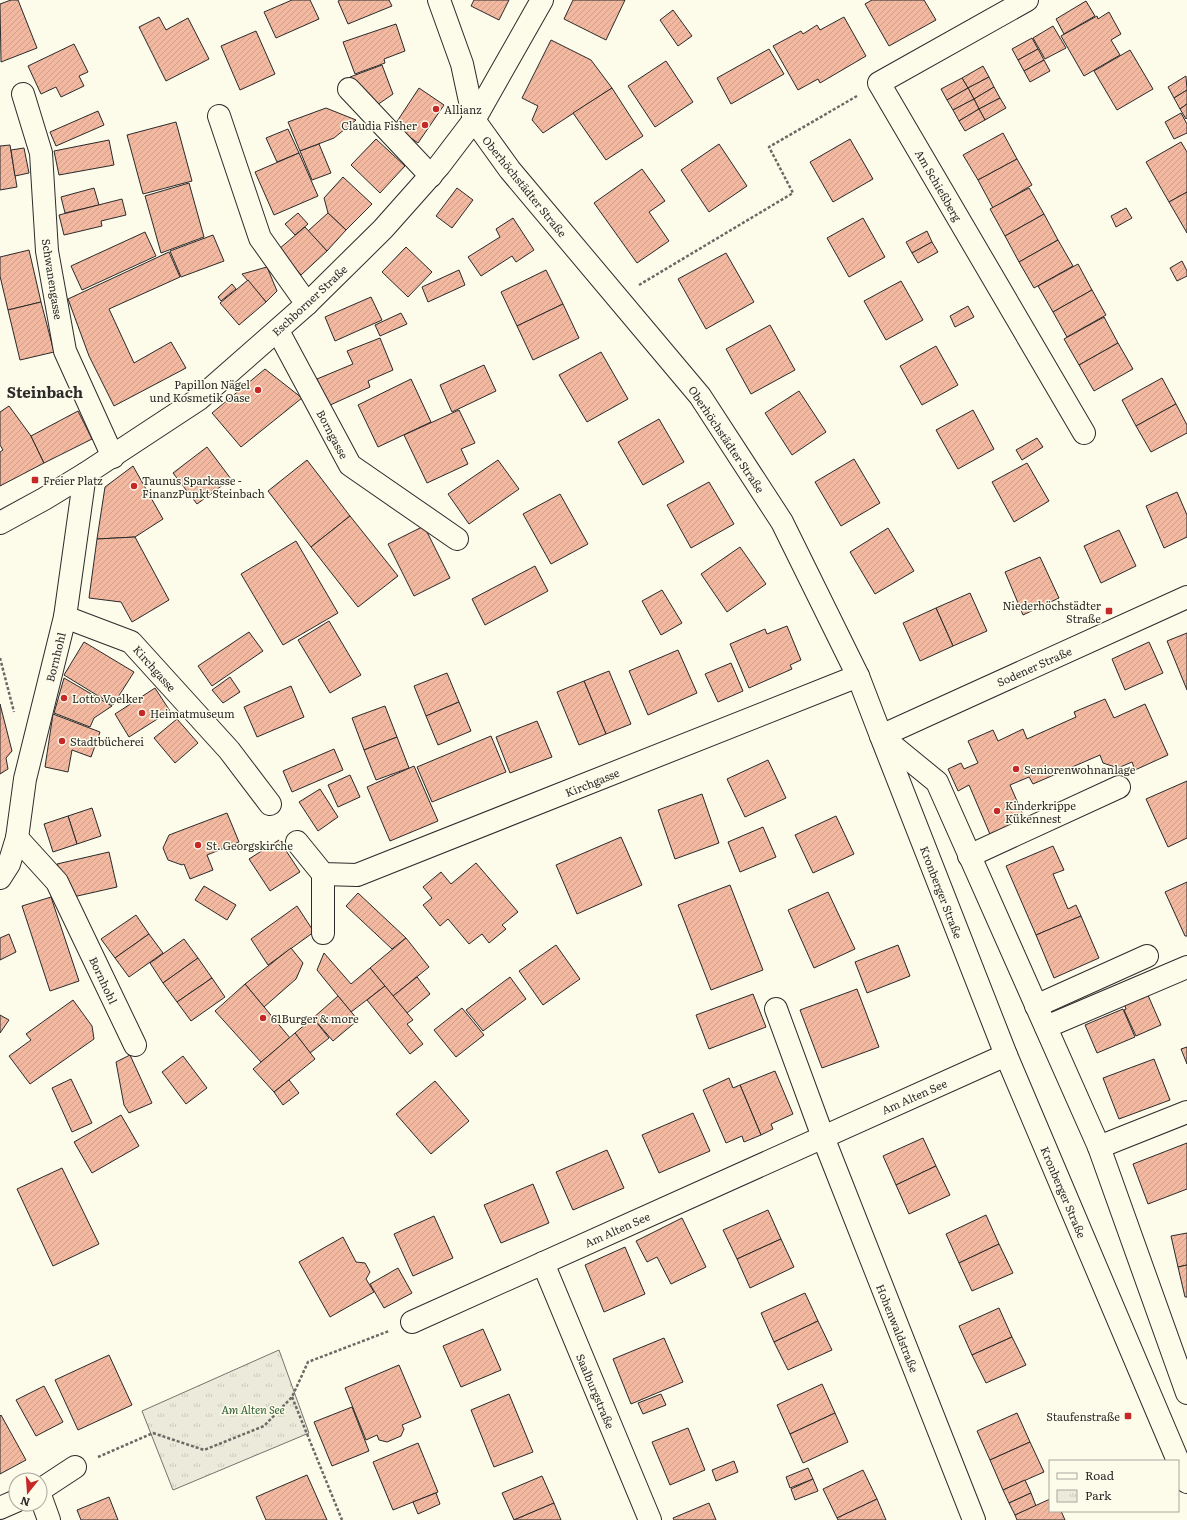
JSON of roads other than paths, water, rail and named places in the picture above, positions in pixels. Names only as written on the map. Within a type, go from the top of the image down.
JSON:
[{"type":"street","points":[[439,0],[462,64],[474,120]]},
{"type":"street","name":"Eschborner Straße","points":[[0,522],[44,499],[113,457],[199,399],[307,304],[383,229],[431,176],[474,120],[542,0]]},
{"type":"street","name":"Am Schießberg","points":[[1027,0],[879,83],[1084,433]]},
{"type":"street","points":[[349,89],[431,176]]},
{"type":"street","name":"Schwanengasse","points":[[23,94],[41,153],[46,251],[65,351],[113,457]]},
{"type":"street","points":[[220,116],[260,238],[307,304]]},
{"type":"street","name":"Oberhöchstädter Straße","points":[[474,120],[510,170],[700,396],[782,522],[858,676],[881,736]]},
{"type":"street","name":"Borngasse","points":[[278,331],[350,465],[457,538]]},
{"type":"street","name":"Bornhohl","points":[[0,878],[9,864],[17,838],[25,779],[65,617],[85,474]]},
{"type":"street","name":"Sodener Straße","points":[[881,736],[1187,597]]},
{"type":"street","name":"Kirchgasse","points":[[65,617],[131,642],[229,750],[270,804]]},
{"type":"street","name":"Kirchgasse","points":[[323,874],[357,875],[858,676]]},
{"type":"street","points":[[881,736],[936,782],[1099,1147],[1187,1393]]},
{"type":"street","name":"Kronberger Straße","points":[[881,736],[1006,1056],[1178,1460]]},
{"type":"street","points":[[969,856],[1119,787]]},
{"type":"street","name":"Bornhohl","points":[[17,838],[57,882],[135,1045]]},
{"type":"street","points":[[296,842],[323,874],[323,933]]},
{"type":"street","points":[[1036,1006],[1148,956]]},
{"type":"street","points":[[1046,1027],[1187,967]]},
{"type":"street","points":[[776,1009],[823,1137]]},
{"type":"street","name":"Am Alten See","points":[[412,1322],[1006,1056]]},
{"type":"street","points":[[1099,1147],[1187,1112]]},
{"type":"street","name":"Hohenwaldstraße","points":[[823,1137],[974,1520]]},
{"type":"street","name":"Saalburgstraße","points":[[543,1263],[650,1520]]},
{"type":"street","name":"Kronberger Straße","points":[[1179,1463],[1187,1482]]},
{"type":"street","points":[[48,1485],[75,1467]]},
{"type":"place","name":"Allianz","points":[[436,109]]},
{"type":"place","name":"Claudia Fisher","points":[[425,125]]},
{"type":"place","name":"Papillon Nägel und Kosmetik Oase","points":[[258,390]]},
{"type":"place","name":"Freier Platz","points":[[35,480]]},
{"type":"place","name":"Taunus Sparkasse - FinanzPunkt Steinbach","points":[[134,486]]},
{"type":"place","name":"Niederhöchstädter Straße","points":[[1109,611]]},
{"type":"place","name":"Lotto Voelker","points":[[64,698]]},
{"type":"place","name":"Heimatmuseum","points":[[142,713]]},
{"type":"place","name":"Stadtbücherei","points":[[62,741]]},
{"type":"place","name":"Seniorenwohnanlage","points":[[1016,769]]},
{"type":"place","name":"Kinderkrippe Kükennest","points":[[997,811]]},
{"type":"place","name":"St. Georgskirche","points":[[198,845]]},
{"type":"place","name":"61Burger & more","points":[[263,1018]]},
{"type":"place","name":"Staufenstraße","points":[[1128,1416]]},
{"type":"district","name":"Steinbach","points":[[45,391]]}]
